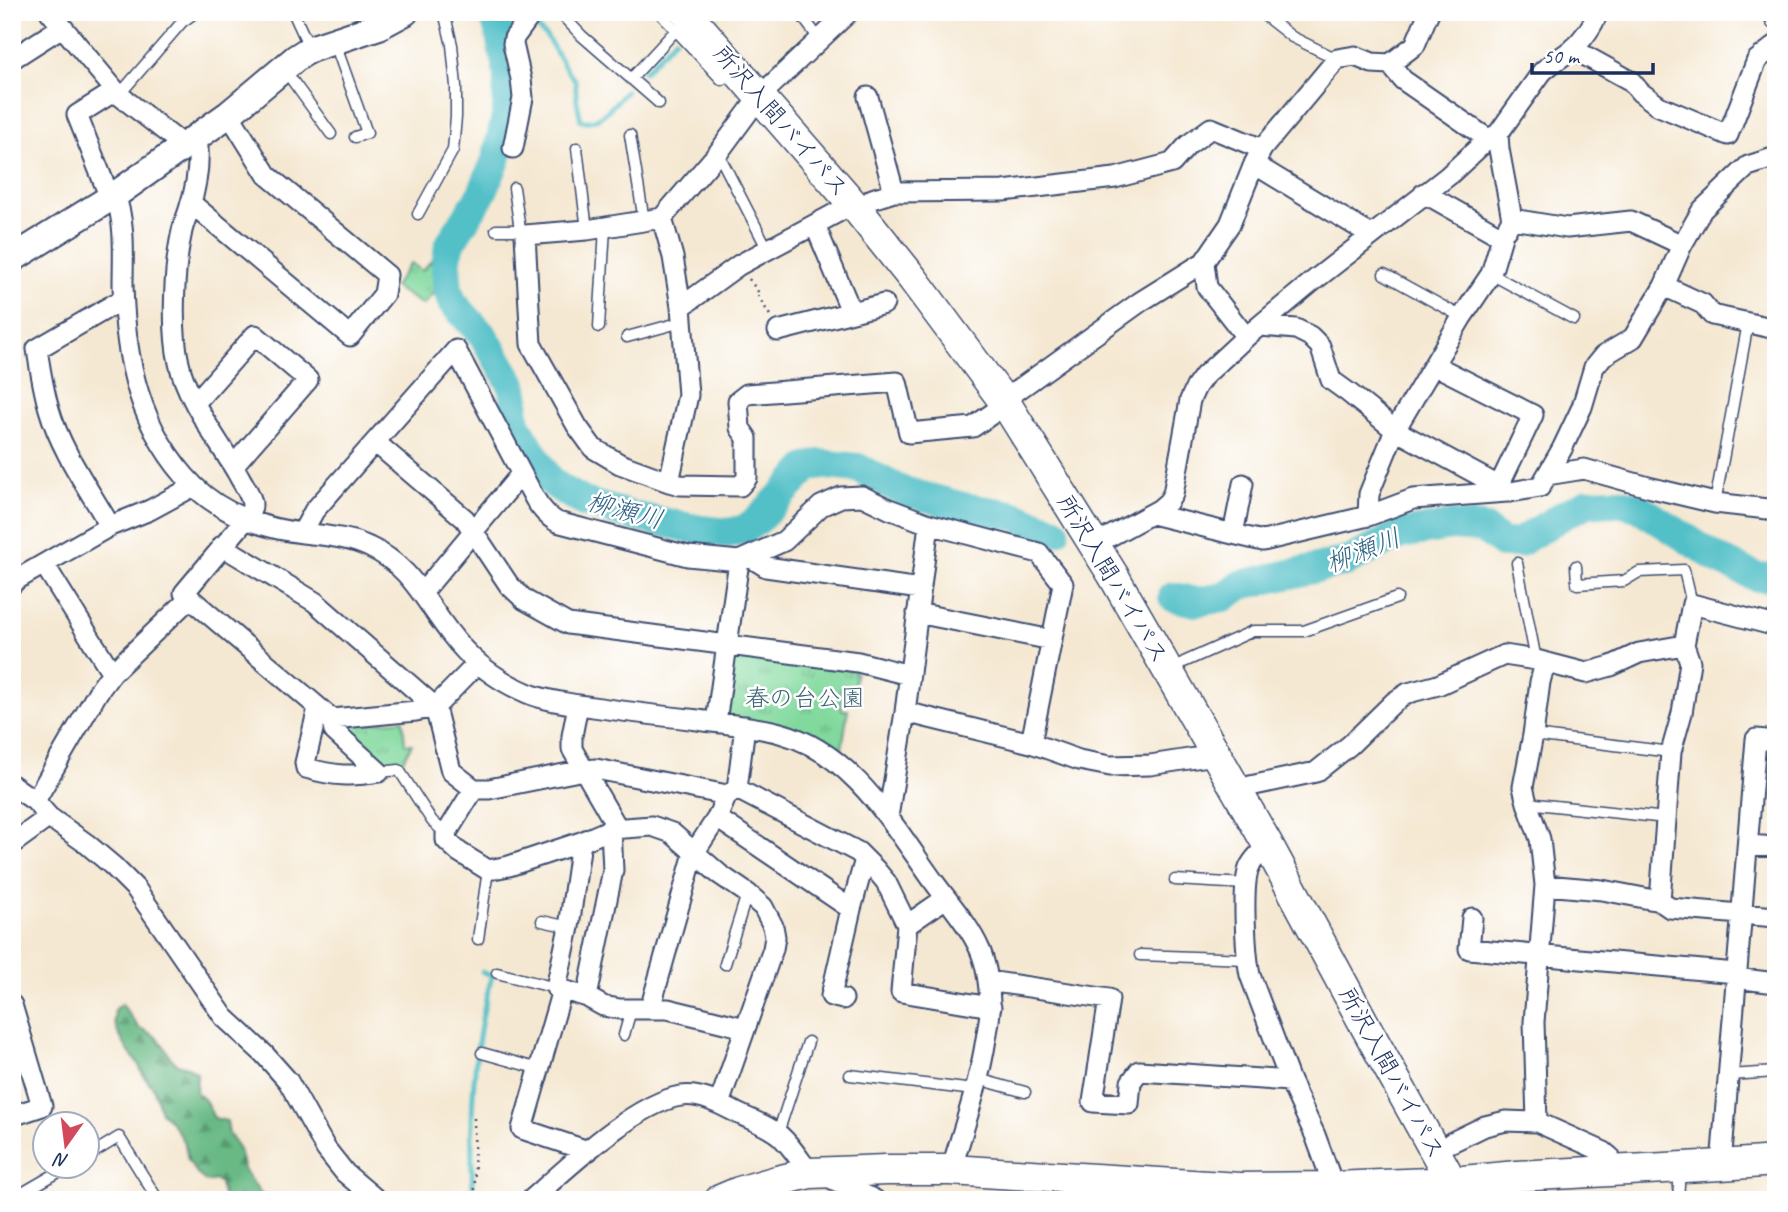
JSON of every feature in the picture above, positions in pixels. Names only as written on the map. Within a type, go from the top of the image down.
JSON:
[{"type":"main road","name":"所沢入間バイパス","points":[[709,12],[766,90]]},
{"type":"main road","name":"所沢入間バイパス","points":[[681,21],[766,90],[873,198],[1011,398],[1057,453],[1102,540],[1184,662],[1250,786],[1452,1142],[1468,1190]]},
{"type":"main road","name":"所沢入間バイパス","points":[[1102,540],[1113,575],[1468,1190]]},
{"type":"main road","points":[[732,1197],[777,1181],[815,1173],[886,1170],[951,1170],[1240,1188],[1340,1191],[1468,1190],[1612,1171],[1776,1161]]},
{"type":"street","points":[[12,259],[113,197],[229,114],[283,67],[322,45],[379,26],[405,12]]},
{"type":"street","points":[[513,148],[523,98],[522,79],[513,44],[514,38],[533,12]]},
{"type":"street","points":[[849,12],[766,90],[718,153],[653,220],[596,229],[523,233],[531,344],[593,448],[620,464],[680,485],[740,486],[747,478],[747,438],[740,428],[738,401],[747,394],[897,382],[909,433],[973,427],[1128,310],[1204,262],[1230,224],[1258,157],[1337,60],[1355,56],[1373,63],[1390,64],[1415,46],[1429,12]]},
{"type":"street","points":[[1102,540],[1152,514],[1168,502],[1173,494],[1191,400],[1204,376],[1312,282],[1448,176],[1493,136],[1548,65],[1573,49],[1598,12]]},
{"type":"street","points":[[1775,12],[1776,20]]},
{"type":"street","points":[[12,59],[56,20],[117,93],[191,141],[199,150],[191,204],[178,248],[175,318],[179,364],[195,403],[233,466],[252,504],[246,519],[184,593],[325,713],[334,731],[379,772]]},
{"type":"street","points":[[1573,49],[1631,81],[1640,92],[1659,106],[1728,135],[1757,60],[1776,45]]},
{"type":"street","points":[[1368,516],[1369,494],[1395,430],[1462,317],[1491,274],[1502,237],[1512,219],[1499,149],[1493,136],[1403,80],[1390,64]]},
{"type":"street","points":[[117,93],[77,115],[119,206],[125,326],[131,365],[148,422],[168,454],[194,486],[218,504],[246,519],[274,529],[355,540],[395,562],[477,664],[530,695],[578,705],[745,726],[799,738],[823,752],[853,776],[888,817],[972,934],[981,952],[991,1007],[982,1064],[951,1170]]},
{"type":"street","points":[[868,97],[873,198]]},
{"type":"street","points":[[191,204],[350,336],[384,294],[387,275],[267,174],[229,114]]},
{"type":"street","points":[[682,315],[739,265],[873,198],[1003,191],[1115,178],[1172,163],[1188,145],[1211,128],[1371,235]]},
{"type":"street","points":[[1152,514],[1264,541],[1368,516],[1413,499],[1539,486],[1562,449],[1581,407],[1594,367],[1603,356],[1633,338],[1664,286],[1702,211],[1748,166],[1776,157]]},
{"type":"street","points":[[1424,193],[1502,237]]},
{"type":"street","points":[[1512,219],[1567,228],[1631,222],[1682,246]]},
{"type":"street","points":[[653,220],[673,257],[682,315],[688,395],[669,482]]},
{"type":"street","points":[[815,225],[851,311]]},
{"type":"street","points":[[1204,262],[1207,287],[1253,332],[1296,329],[1310,337],[1320,346],[1331,380],[1395,430],[1504,490]]},
{"type":"street","points":[[1664,286],[1703,304],[1713,315],[1776,329]]},
{"type":"street","points":[[110,526],[66,449],[49,411],[37,349],[124,299]]},
{"type":"street","points":[[778,331],[884,304]]},
{"type":"street","points":[[195,403],[255,335],[308,380],[233,466]]},
{"type":"street","points":[[302,533],[314,510],[456,350],[541,509],[557,522],[688,556],[745,559],[766,566],[920,589]]},
{"type":"street","points":[[1434,365],[1533,415],[1504,490]]},
{"type":"street","points":[[375,442],[465,519],[509,585],[525,600],[568,624],[858,662],[909,675]]},
{"type":"street","points":[[1547,475],[1584,469],[1715,503],[1776,510]]},
{"type":"street","points":[[422,593],[521,474]]},
{"type":"street","points":[[1233,534],[1243,484]]},
{"type":"street","points":[[12,584],[110,526],[150,510],[194,486]]},
{"type":"street","points":[[745,559],[784,541],[821,506],[841,497],[862,496],[929,524],[1039,553],[1063,584],[1031,743]]},
{"type":"street","points":[[888,817],[905,712],[929,524]]},
{"type":"street","points":[[222,547],[314,602],[435,707],[451,771],[474,789],[489,789],[596,769],[732,792],[858,852],[886,882],[907,925],[901,992],[991,1007]]},
{"type":"street","points":[[716,722],[726,645],[745,559]]},
{"type":"street","points":[[44,564],[112,673]]},
{"type":"street","points":[[35,801],[98,692],[112,673],[190,598]]},
{"type":"street","points":[[1660,901],[1671,752],[1682,713],[1690,662],[1684,645],[1692,604],[1776,626]]},
{"type":"street","points":[[917,613],[1052,640]]},
{"type":"street","points":[[1250,786],[1316,772],[1350,745],[1394,702],[1504,655],[1586,673],[1611,666],[1639,653],[1684,645]]},
{"type":"street","points":[[1537,1122],[1534,1022],[1545,885],[1540,839],[1523,788],[1533,735],[1541,662]]},
{"type":"street","points":[[325,713],[416,711],[435,707],[477,664]]},
{"type":"street","points":[[578,705],[572,749],[614,828],[613,870],[587,997]]},
{"type":"street","points":[[905,712],[1031,743],[1079,760],[1110,766],[1150,765],[1215,755]]},
{"type":"street","points":[[325,713],[305,763],[306,768],[327,774],[355,776],[379,772]]},
{"type":"street","points":[[641,1009],[694,853],[732,792],[745,726]]},
{"type":"street","points":[[1721,1165],[1756,739],[1776,741]]},
{"type":"street","points":[[12,785],[35,801],[49,817],[87,844],[136,889],[224,1017],[264,1054],[288,1081],[326,1149],[345,1174],[377,1200]]},
{"type":"street","points":[[474,789],[446,834],[446,840],[459,852],[488,870],[509,866],[614,828],[652,826],[672,833],[719,874],[763,907],[773,926],[773,949],[719,1104]]},
{"type":"street","points":[[12,844],[49,817]]},
{"type":"street","points":[[717,818],[851,909]]},
{"type":"street","points":[[581,842],[559,989],[522,1129],[588,1151]]},
{"type":"street","points":[[1268,845],[1250,865],[1246,884],[1247,959],[1250,975],[1290,1081],[1340,1191]]},
{"type":"street","points":[[1748,845],[1776,847]]},
{"type":"street","points":[[843,999],[831,996],[865,859]]},
{"type":"street","points":[[1545,885],[1602,890],[1660,901],[1670,908],[1776,917]]},
{"type":"street","points":[[907,925],[946,898]]},
{"type":"street","points":[[1472,918],[1469,949],[1735,975],[1776,983]]},
{"type":"street","points":[[988,981],[1109,999],[1093,1102],[1129,1104],[1131,1082],[1139,1071],[1290,1081]]},
{"type":"street","points":[[559,989],[587,997],[603,1006],[668,1009],[745,1028]]},
{"type":"street","points":[[12,1005],[42,1106],[12,1116]]},
{"type":"street","points":[[531,1200],[619,1126],[661,1101],[682,1096],[699,1097],[719,1104],[778,1133],[815,1173],[875,1200]]},
{"type":"street","points":[[1452,1142],[1485,1126],[1506,1122],[1537,1122],[1604,1152],[1610,1157],[1612,1171]]},
{"type":"lane","points":[[117,93],[182,22],[196,12]]},
{"type":"lane","points":[[293,12],[322,45],[367,133],[355,137]]},
{"type":"lane","points":[[418,214],[453,150],[456,86],[452,45],[444,12]]},
{"type":"lane","points":[[559,12],[582,36],[659,103]]},
{"type":"lane","points":[[659,12],[681,21],[722,80]]},
{"type":"lane","points":[[799,12],[820,40]]},
{"type":"lane","points":[[1260,12],[1292,37],[1337,60]]},
{"type":"lane","points":[[631,79],[681,21]]},
{"type":"lane","points":[[283,67],[331,134]]},
{"type":"lane","points":[[631,135],[653,220]]},
{"type":"lane","points":[[577,148],[596,229],[598,327]]},
{"type":"lane","points":[[718,153],[768,250]]},
{"type":"lane","points":[[496,230],[523,233],[514,188]]},
{"type":"lane","points":[[1384,274],[1462,317]]},
{"type":"lane","points":[[1491,274],[1574,319]]},
{"type":"lane","points":[[627,337],[682,315]]},
{"type":"lane","points":[[1715,503],[1748,323]]},
{"type":"lane","points":[[1517,563],[1541,662]]},
{"type":"lane","points":[[1576,566],[1577,584],[1624,582],[1639,572],[1684,570],[1692,604]]},
{"type":"lane","points":[[1184,662],[1253,631],[1304,631],[1397,598]]},
{"type":"lane","points":[[1533,735],[1671,752]]},
{"type":"lane","points":[[379,772],[400,770],[432,821],[446,834]]},
{"type":"lane","points":[[1527,803],[1666,818]]},
{"type":"lane","points":[[478,939],[488,870]]},
{"type":"lane","points":[[1175,880],[1246,884]]},
{"type":"lane","points":[[725,964],[747,893]]},
{"type":"lane","points":[[542,921],[569,927]]},
{"type":"lane","points":[[1140,955],[1247,959]]},
{"type":"lane","points":[[497,972],[559,989]]},
{"type":"lane","points":[[624,1035],[641,1009]]},
{"type":"lane","points":[[778,1133],[808,1042]]},
{"type":"lane","points":[[482,1053],[539,1069]]},
{"type":"lane","points":[[1729,1075],[1776,1072]]},
{"type":"lane","points":[[850,1075],[976,1085],[1025,1092]]},
{"type":"lane","points":[[102,1148],[120,1138],[158,1200]]},
{"type":"lane","points":[[1678,1200],[1681,1167]]},
{"type":"lane","points":[[12,1199],[46,1180]]},
{"type":"path","points":[[739,265],[759,293],[757,294],[778,331]]},
{"type":"path","points":[[474,1118],[475,1200]]},
{"type":"green space","points":[[432,260],[434,292],[423,305],[394,287],[411,263],[422,271]]},
{"type":"green space","name":"春の台公園","points":[[738,653],[854,670],[854,687],[841,688],[842,710],[848,710],[841,755],[726,714],[732,656]]},
{"type":"green space","points":[[403,720],[405,744],[412,744],[401,764],[378,763],[337,726]]},
{"type":"green space","points":[[122,1004],[138,1027],[155,1036],[177,1064],[197,1073],[196,1092],[205,1100],[214,1118],[227,1121],[229,1134],[239,1149],[244,1171],[267,1200],[224,1200],[220,1183],[215,1180],[207,1182],[197,1174],[188,1160],[185,1144],[172,1123],[161,1112],[153,1087],[144,1077],[118,1033],[114,1021],[115,1009]]},
{"type":"waterway","name":"柳瀬川","points":[[493,12],[508,73],[507,112],[496,160],[482,193],[449,245],[446,267],[448,289],[452,302],[484,337],[512,384],[516,424],[549,480],[584,502],[632,516],[729,533],[745,529],[759,519],[807,468],[819,464],[858,468],[900,490],[963,507],[1012,515],[1055,531]]},
{"type":"waterway","points":[[505,12],[535,26],[547,37],[575,80],[581,120],[600,117],[626,91]]},
{"type":"waterway","points":[[644,72],[675,39]]},
{"type":"waterway","name":"柳瀬川","points":[[1173,597],[1196,602],[1224,597],[1241,585],[1348,561],[1401,534],[1451,526],[1483,528],[1502,543],[1518,543],[1588,503],[1618,502],[1638,507],[1720,560],[1757,577],[1776,578]]},
{"type":"waterway","points":[[473,1200],[472,1144],[476,1059],[492,976],[482,972]]}]
